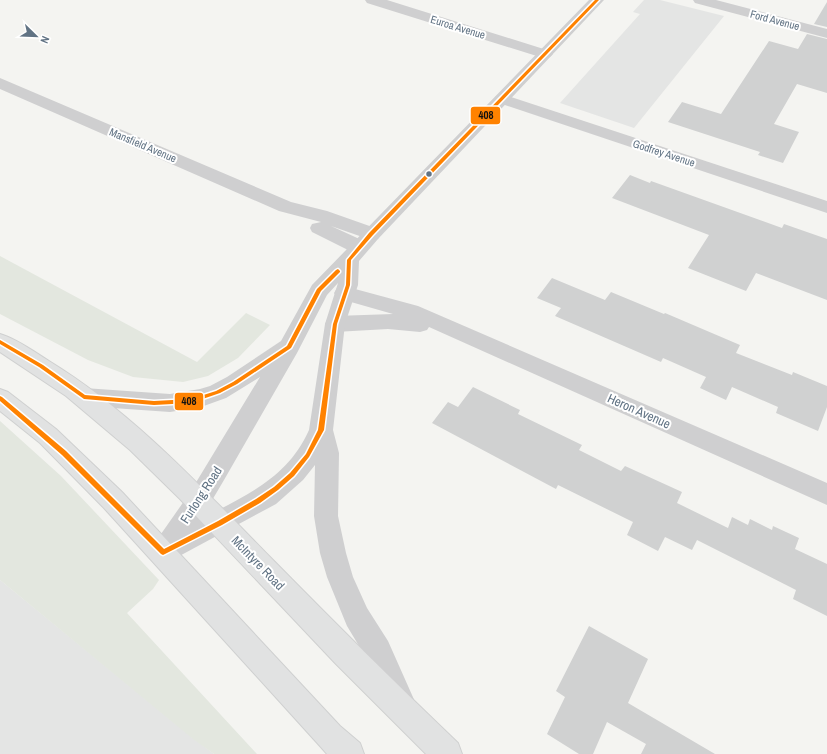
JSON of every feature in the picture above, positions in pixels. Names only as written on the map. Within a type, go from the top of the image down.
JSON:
[{"type":"main road","name":"McIntyre Road","points":[[0,342],[41,366],[84,397],[138,443],[219,522],[447,754]]},
{"type":"main road","points":[[0,398],[48,436],[76,463],[163,552],[294,697],[349,754]]},
{"type":"street","name":"Euroa Avenue","points":[[372,0],[545,54]]},
{"type":"street","name":"Furlong Road","points":[[163,552],[198,502],[288,347],[319,290],[597,0]]},
{"type":"street","name":"Ford Avenue","points":[[700,0],[827,34]]},
{"type":"street","name":"Mansfield Avenue","points":[[0,84],[286,207],[311,224],[360,247]]},
{"type":"street","name":"Godfrey Avenue","points":[[502,99],[827,207]]},
{"type":"street","name":"Furlong Road","points":[[163,552],[267,496],[295,473],[308,457],[318,440],[321,430],[336,324],[344,293],[360,247]]},
{"type":"street","name":"Heron Avenue","points":[[344,293],[411,312],[827,494]]},
{"type":"street","name":"Heron Avenue","points":[[336,324],[388,321],[451,329]]},
{"type":"street","points":[[84,397],[170,403],[202,398],[235,383],[288,347]]},
{"type":"street","points":[[321,430],[327,454],[326,516],[333,553],[340,577],[357,617],[378,651],[406,713]]},
{"type":"shaded area","points":[[644,0],[660,0],[724,16],[634,128],[560,103],[640,14],[633,12]]},
{"type":"shaded area","points":[[0,256],[197,362],[246,313],[270,325],[238,358],[208,376],[183,382],[133,377],[88,360],[0,314]]},
{"type":"shaded area","points":[[0,421],[61,476],[159,580],[153,589],[127,613],[257,754],[214,754],[193,739],[0,580]]},
{"type":"shaded area","points":[[0,580],[193,738],[214,754],[0,754]]},
{"type":"building","points":[[827,2],[827,27],[814,24]]},
{"type":"building","points":[[807,34],[827,39],[827,93],[797,84],[774,124],[799,132],[783,163],[758,155],[760,152],[668,122],[682,102],[721,114],[769,41],[798,49]]},
{"type":"building","points":[[630,175],[650,183],[651,181],[782,228],[784,224],[827,239],[827,300],[756,273],[746,291],[688,268],[709,235],[612,198]]},
{"type":"building","points":[[552,278],[605,300],[611,292],[664,314],[665,313],[740,345],[736,353],[792,375],[793,372],[827,386],[827,407],[818,431],[776,413],[778,407],[732,387],[726,400],[700,388],[706,377],[663,358],[661,362],[555,316],[561,308],[537,298]]},
{"type":"building","points":[[473,387],[520,410],[518,414],[582,445],[579,450],[621,471],[625,466],[682,492],[677,503],[728,528],[732,517],[748,525],[750,519],[772,530],[773,526],[799,538],[795,549],[827,564],[827,616],[793,599],[796,590],[697,540],[692,550],[665,537],[658,551],[627,535],[633,522],[558,485],[556,489],[432,423],[448,402],[458,407]]},
{"type":"building","points":[[589,626],[648,659],[628,703],[715,754],[641,754],[646,744],[607,722],[593,754],[579,754],[547,734],[565,697],[556,691]]},
{"type":"transit line","name":"408","points":[[0,398],[64,453],[163,552],[240,513],[276,489],[292,475],[307,456],[321,430],[335,324],[348,285],[349,260],[371,234],[597,0]]},
{"type":"transit line","name":"408","points":[[0,342],[41,366],[84,397],[154,403],[191,401],[218,392],[235,383],[289,347],[319,290],[338,271]]}]
